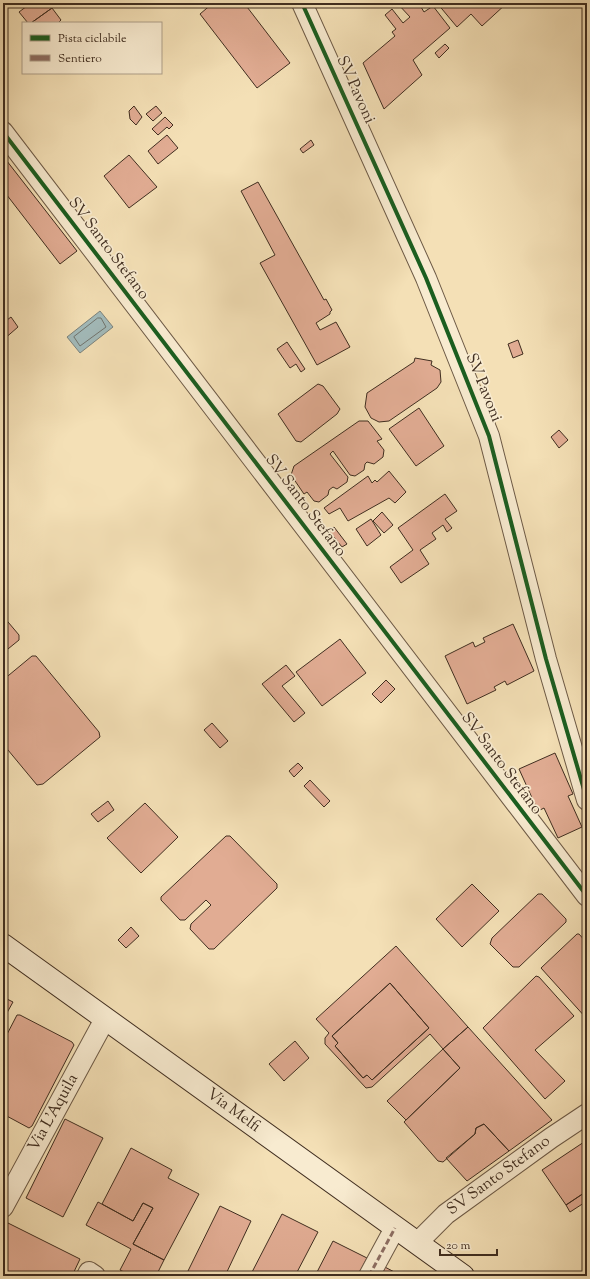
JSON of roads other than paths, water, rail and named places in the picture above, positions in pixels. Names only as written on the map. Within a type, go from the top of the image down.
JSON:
[{"type":"main road","name":"Via Melfi","points":[[3,945],[462,1276]]},
{"type":"street","name":"SV Pavoni","points":[[308,6],[426,278],[490,436],[546,660],[587,800]]},
{"type":"street","name":"SV Santo Stefano","points":[[3,132],[587,896]]},
{"type":"street","name":"Via L'Aquila","points":[[3,1207],[105,1019]]},
{"type":"street","name":"SV Santo Stefano","points":[[417,1243],[446,1214],[551,1138],[587,1114]]},
{"type":"street","points":[[369,1276],[395,1228]]},
{"type":"water","points":[[100,311],[113,327],[80,353],[67,337]]}]
